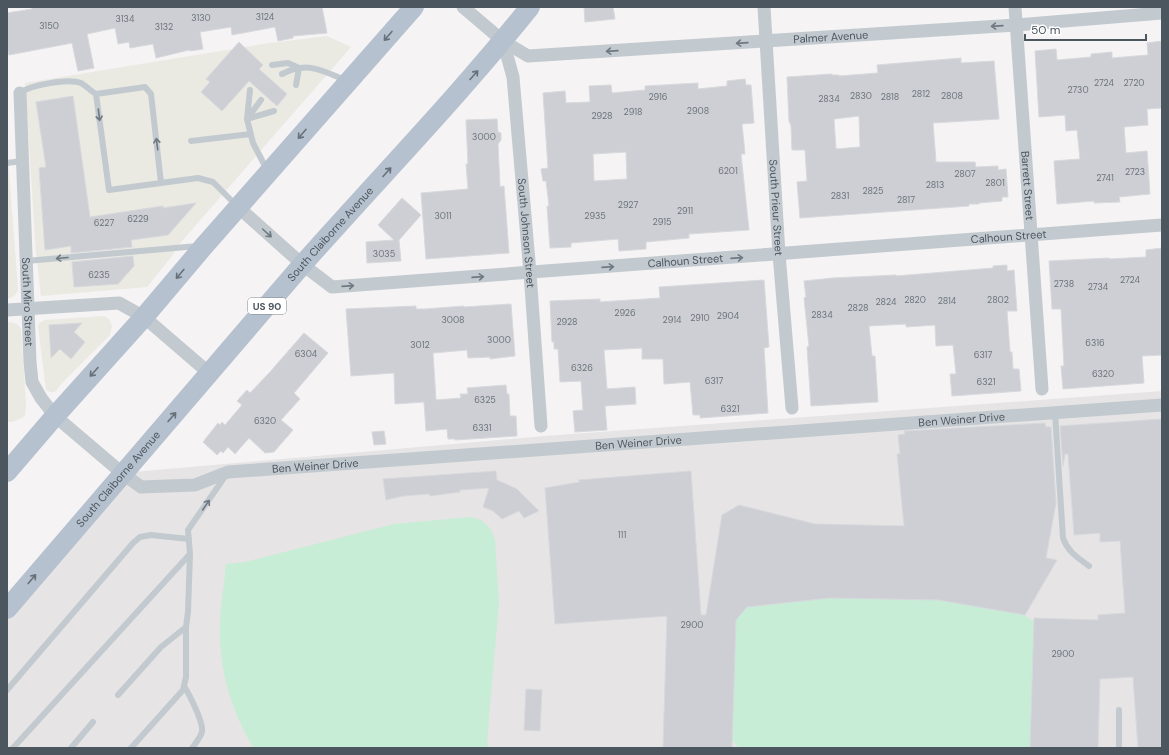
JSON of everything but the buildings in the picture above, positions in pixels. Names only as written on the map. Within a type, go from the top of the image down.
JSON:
[{"type":"main road","points":[[11,465],[144,316],[414,7]]},
{"type":"main road","name":"South Claiborne Avenue","points":[[7,609],[122,473],[303,265],[503,41],[530,7]]},
{"type":"street","name":"Palmer Avenue","points":[[463,7],[503,41],[528,56],[1016,25],[1162,14]]},
{"type":"street","name":"South Prieur Street","points":[[764,7],[779,254],[792,408]]},
{"type":"street","name":"Barrett Street","points":[[1015,7],[1042,389]]},
{"type":"street","name":"South Johnson Street","points":[[503,41],[513,77],[530,273],[541,426]]},
{"type":"street","name":"South Miro Street","points":[[20,93],[32,382],[41,398],[55,416],[122,473]]},
{"type":"street","name":"Calhoun Street","points":[[238,207],[303,265],[332,287],[1162,225]]},
{"type":"street","points":[[7,310],[119,303],[144,316],[209,373]]},
{"type":"street","name":"Ben Weiner Drive","points":[[122,473],[141,487],[195,485],[228,472],[1162,405]]},
{"type":"lane","points":[[272,65],[288,63],[299,68]]},
{"type":"lane","points":[[282,74],[292,68],[314,67],[348,81]]},
{"type":"lane","points":[[296,86],[299,68]]},
{"type":"lane","points":[[20,93],[38,86],[69,80],[80,83],[96,94],[145,87],[151,94],[161,183]]},
{"type":"lane","points":[[250,90],[247,119],[253,143],[269,172]]},
{"type":"lane","points":[[96,94],[109,190],[198,178],[213,182],[238,207]]},
{"type":"lane","points":[[247,119],[261,100]]},
{"type":"lane","points":[[247,119],[274,111]]},
{"type":"lane","points":[[191,141],[251,134]]},
{"type":"lane","points":[[7,163],[22,162]]},
{"type":"lane","points":[[26,261],[204,246]]},
{"type":"lane","points":[[1055,413],[1063,538],[1066,547],[1089,566]]},
{"type":"lane","points":[[131,748],[183,690],[186,677],[186,626],[188,612],[190,554],[188,530],[228,472]]},
{"type":"lane","points":[[7,690],[133,543],[140,537],[151,535],[189,539]]},
{"type":"lane","points":[[13,748],[190,554]]},
{"type":"lane","points":[[118,695],[161,647],[186,626]]},
{"type":"lane","points":[[184,686],[198,716],[202,731],[199,739],[192,748]]},
{"type":"lane","points":[[1119,710],[1119,748]]},
{"type":"lane","points":[[71,748],[93,722]]},
{"type":"shaded area","points":[[327,36],[351,47],[182,241],[147,287],[41,296],[36,253],[25,83],[270,43]]},
{"type":"shaded area","points":[[7,145],[18,290],[11,298],[7,298]]},
{"type":"shaded area","points":[[104,316],[109,319],[112,326],[110,335],[62,383],[55,392],[46,390],[38,326],[39,323],[45,320]]},
{"type":"shaded area","points":[[11,322],[17,324],[21,329],[26,404],[25,415],[22,418],[12,422],[7,422],[7,323]]},
{"type":"shaded area","points":[[1162,391],[1162,748],[7,748],[7,609],[122,473],[545,436]]},
{"type":"green space","points":[[470,517],[481,520],[490,528],[495,539],[499,602],[487,741],[488,748],[254,748],[239,721],[233,706],[228,691],[222,660],[220,621],[226,564],[245,562],[394,524]]},
{"type":"green space","points":[[830,598],[938,600],[1025,615],[1034,622],[1030,748],[739,748],[732,740],[735,620],[747,607]]}]
